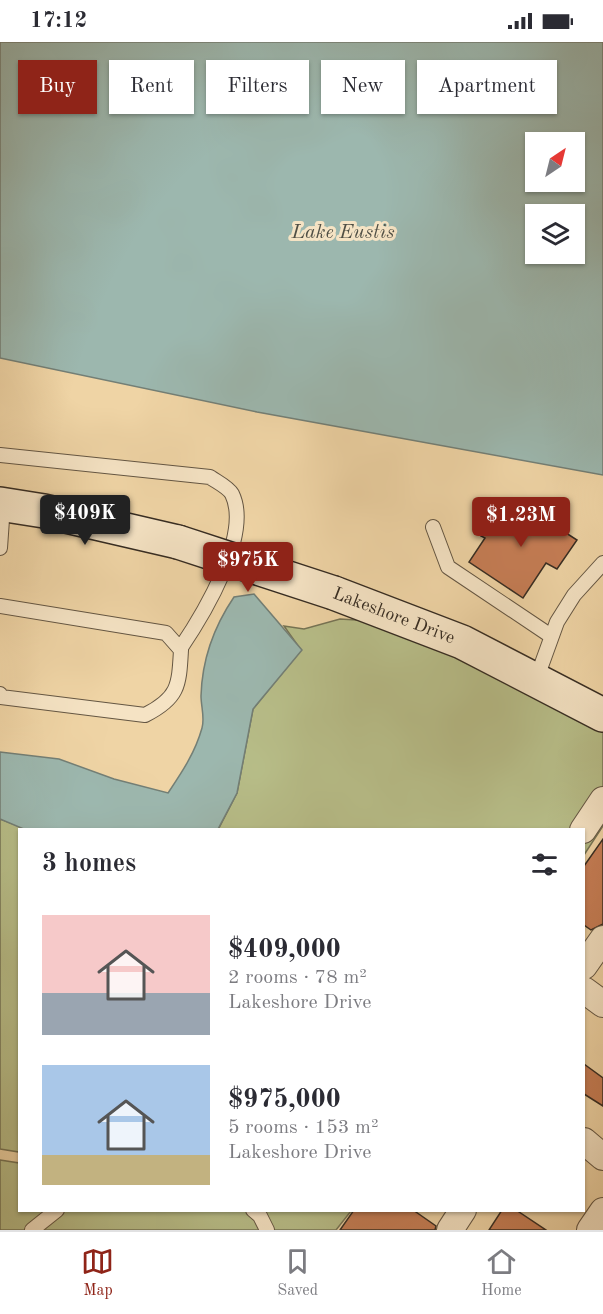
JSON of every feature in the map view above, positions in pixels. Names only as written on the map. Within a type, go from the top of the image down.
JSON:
[{"type":"street","name":"Lakeshore Drive","points":[[1,504],[44,511],[178,542],[334,593],[462,642],[603,715]]},
{"type":"street","points":[[584,828],[603,800]]},
{"type":"street","points":[[585,965],[603,939]]},
{"type":"street","points":[[585,991],[603,1004]]},
{"type":"street","points":[[585,1142],[603,1157]]},
{"type":"street","points":[[590,1230],[603,1211]]},
{"type":"street","points":[[450,1230],[462,1212]]},
{"type":"lane","points":[[0,455],[210,477],[231,492],[238,514],[224,572],[205,613],[180,649],[179,685],[165,705],[145,715],[2,697],[0,694]]},
{"type":"lane","points":[[0,548],[1,504]]},
{"type":"lane","points":[[433,527],[448,567],[551,636]]},
{"type":"lane","points":[[536,680],[551,636],[574,595],[603,562]]},
{"type":"lane","points":[[0,606],[166,633],[180,649]]},
{"type":"lane","points":[[32,1230],[54,1212]]},
{"type":"lane","points":[[255,1212],[267,1230]]},
{"type":"green space","points":[[340,619],[372,621],[427,643],[603,730],[603,826],[585,853],[585,828],[219,828],[237,793],[253,709],[301,650],[284,626],[304,629]]},
{"type":"green space","points":[[0,819],[23,828],[18,828],[18,1152],[0,1149]]},
{"type":"green space","points":[[0,1160],[18,1163],[18,1212],[350,1212],[336,1230],[0,1230]]},
{"type":"water","name":"Lake Eustis","points":[[0,42],[603,42],[603,475],[257,412],[0,358]]},
{"type":"water","points":[[254,594],[302,650],[253,709],[237,793],[219,828],[21,828],[0,819],[0,752],[59,759],[114,779],[168,793],[192,754],[199,737],[203,720],[201,696],[206,657],[220,620],[234,597]]},
{"type":"building","points":[[515,500],[577,540],[557,569],[546,563],[523,598],[469,562],[485,538],[481,536],[492,518],[499,523]]},
{"type":"building","points":[[603,839],[603,924],[591,930],[585,926],[585,865]]},
{"type":"building","points":[[585,1065],[603,1078],[603,1106],[585,1095]]},
{"type":"building","points":[[353,1212],[416,1212],[436,1226],[435,1230],[340,1230]]},
{"type":"building","points":[[501,1212],[519,1212],[546,1230],[489,1230]]}]
